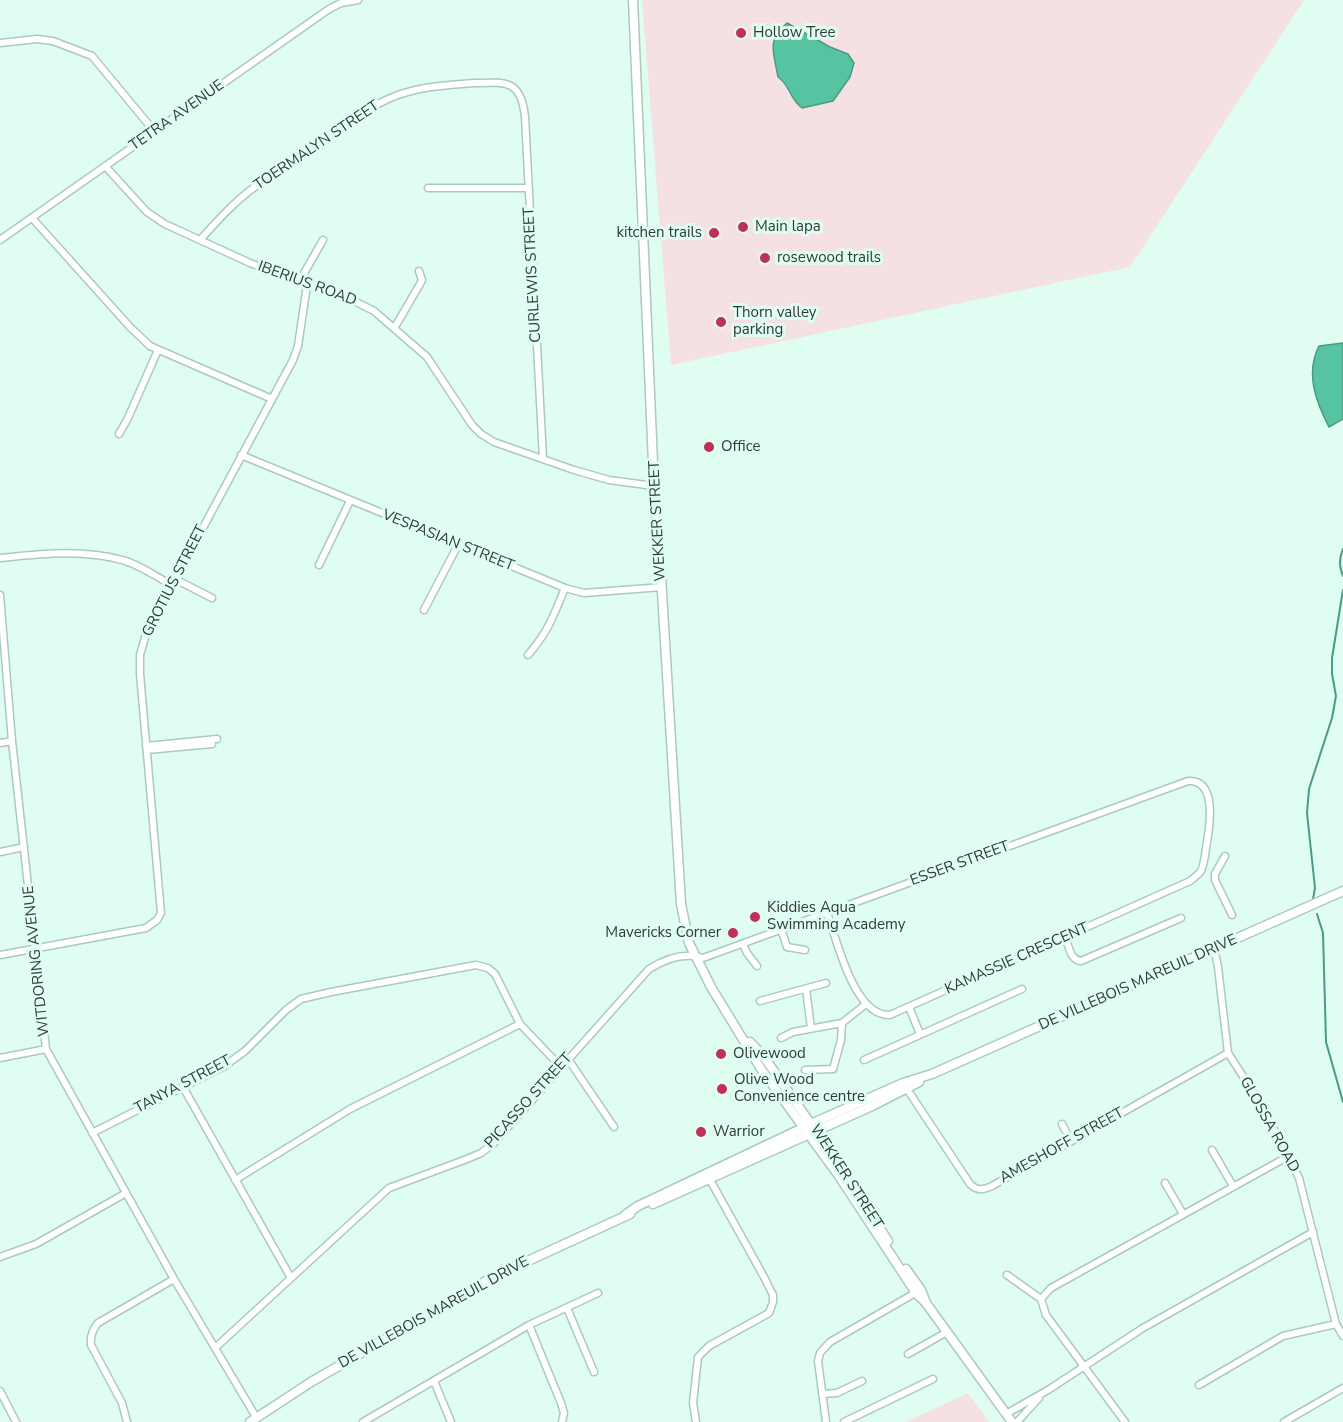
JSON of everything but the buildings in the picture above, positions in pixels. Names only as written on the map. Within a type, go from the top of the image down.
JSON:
[{"type":"street","name":"TETRA AVENUE","points":[[0,240],[329,9],[341,3],[358,0]]},
{"type":"street","name":"WEKKER STREET","points":[[633,0],[654,486],[681,904],[686,930],[694,955],[711,987],[761,1069],[810,1129],[918,1292],[1014,1422]]},
{"type":"street","points":[[0,43],[36,39],[53,41],[92,56],[154,131]]},
{"type":"street","name":"TOERMALYN STREET","points":[[200,240],[224,213],[254,187],[359,114],[382,102],[398,95],[443,85],[493,82],[510,86],[520,93]]},
{"type":"street","name":"CURLEWIS STREET","points":[[520,93],[524,102],[525,117],[543,459]]},
{"type":"street","name":"IBERIUS ROAD","points":[[105,166],[137,202],[155,218],[250,263],[364,305],[395,327],[427,357],[472,425],[481,434],[501,444],[609,480],[654,486]]},
{"type":"street","points":[[428,188],[528,188]]},
{"type":"street","points":[[32,218],[136,333],[158,350],[272,399]]},
{"type":"street","points":[[299,282],[323,240]]},
{"type":"street","points":[[395,327],[422,280],[419,271]]},
{"type":"street","name":"GROTIUS STREET","points":[[36,948],[146,928],[157,920],[161,913],[140,655],[146,634],[296,354],[307,285]]},
{"type":"street","points":[[118,434],[128,418],[158,350]]},
{"type":"street","name":"VESPASIAN STREET","points":[[241,455],[565,588],[584,592],[662,587]]},
{"type":"street","points":[[319,566],[350,501]]},
{"type":"street","points":[[424,610],[458,545]]},
{"type":"street","points":[[0,558],[65,553],[106,557],[129,562],[212,598]]},
{"type":"street","points":[[528,655],[549,627],[565,588]]},
{"type":"street","name":"WITDORING AVENUE","points":[[0,594],[12,741],[46,1050],[215,1348],[253,1420]]},
{"type":"street","points":[[0,743],[12,741]]},
{"type":"street","points":[[147,748],[215,742]]},
{"type":"street","name":"ESSER STREET","points":[[694,955],[703,958],[743,944],[1188,781],[1195,781],[1202,786],[1211,810],[1210,828],[1201,871]]},
{"type":"street","points":[[0,852],[24,847]]},
{"type":"street","points":[[1225,856],[1215,874],[1216,884],[1232,915]]},
{"type":"street","points":[[1201,871],[1215,874]]},
{"type":"street","name":"KAMASSIE CRESCENT","points":[[866,1004],[876,1014],[884,1016],[895,1014],[1190,881],[1201,871]]},
{"type":"street","name":"DE VILLEBOIS MAREUIL DRIVE","points":[[253,1420],[310,1382],[493,1277],[810,1129],[1343,891]]},
{"type":"street","points":[[781,1038],[793,1032],[842,1023],[866,1004],[855,990],[827,913]]},
{"type":"street","points":[[1065,937],[1073,957],[1076,961],[1081,962],[1181,918]]},
{"type":"street","points":[[781,929],[787,947],[805,950]]},
{"type":"street","points":[[743,944],[757,966]]},
{"type":"street","points":[[0,954],[36,948]]},
{"type":"street","name":"GLOSSA ROAD","points":[[1214,948],[1228,1053],[1262,1106],[1299,1178],[1336,1324],[1343,1336]]},
{"type":"street","name":"PICASSO STREET","points":[[215,1348],[389,1188],[467,1159],[487,1149],[649,969],[667,960],[694,955]]},
{"type":"street","name":"TANYA STREET","points":[[92,1133],[223,1066],[244,1051],[286,1010],[301,999],[471,966],[484,966],[495,974],[520,1024]]},
{"type":"street","points":[[760,1001],[826,983]]},
{"type":"street","points":[[806,988],[812,1028]]},
{"type":"street","points":[[864,1060],[1022,988]]},
{"type":"street","points":[[909,1007],[920,1034]]},
{"type":"street","points":[[805,1070],[832,1069],[841,1040],[842,1023]]},
{"type":"street","points":[[235,1180],[350,1109],[520,1024],[561,1067]]},
{"type":"street","points":[[0,1058],[46,1050]]},
{"type":"street","name":"AMESHOFF STREET","points":[[905,1087],[975,1188],[986,1189],[1228,1053]]},
{"type":"street","points":[[568,1059],[614,1127]]},
{"type":"street","points":[[183,1086],[291,1278]]},
{"type":"street","points":[[1062,1124],[1071,1141]]},
{"type":"street","points":[[1212,1150],[1233,1186]]},
{"type":"street","points":[[1041,1299],[1051,1288],[1287,1156]]},
{"type":"street","points":[[695,1422],[693,1403],[698,1358],[709,1346],[769,1313],[773,1302],[773,1295],[764,1277],[708,1176]]},
{"type":"street","points":[[1165,1183],[1183,1214]]},
{"type":"street","points":[[0,1257],[36,1244],[126,1193]]},
{"type":"street","points":[[1006,1414],[1143,1328],[1313,1232]]},
{"type":"street","points":[[1008,1275],[1041,1299],[1046,1315],[1125,1422]]},
{"type":"street","points":[[127,1422],[122,1403],[92,1345],[90,1339],[93,1329],[98,1323],[174,1279]]},
{"type":"street","points":[[826,1422],[818,1361],[820,1353],[827,1345],[918,1292]]},
{"type":"street","points":[[363,1422],[529,1325],[598,1293]]},
{"type":"street","points":[[567,1308],[594,1372]]},
{"type":"street","points":[[1199,1386],[1283,1336],[1336,1324]]},
{"type":"street","points":[[529,1325],[561,1403],[564,1413],[562,1422]]},
{"type":"street","points":[[908,1354],[947,1332]]},
{"type":"street","points":[[844,1422],[933,1379]]},
{"type":"street","points":[[434,1380],[451,1422]]},
{"type":"street","points":[[822,1394],[837,1393],[862,1381]]},
{"type":"street","points":[[1284,1422],[1343,1388]]},
{"type":"street","points":[[1014,1422],[1048,1389]]},
{"type":"street","points":[[0,1391],[16,1422]]},
{"type":"shaded area","points":[[642,0],[1304,0],[1130,267],[671,365]]},
{"type":"shaded area","points":[[787,23],[830,47],[848,54],[854,63],[850,77],[833,101],[802,108],[778,77],[774,41],[780,29]]},
{"type":"shaded area","points":[[1343,343],[1343,419],[1329,427],[1316,398],[1313,367],[1319,346]]},
{"type":"shaded area","points":[[968,1393],[989,1422],[906,1422]]},
{"type":"waterway","points":[[1343,549],[1340,562],[1343,576]]},
{"type":"waterway","points":[[1313,899],[1315,888],[1307,813],[1309,789],[1332,718],[1336,696],[1332,658],[1343,590]]},
{"type":"waterway","points":[[1317,914],[1323,933],[1326,1042],[1343,1102]]},
{"type":"place","name":"Hollow Tree","points":[[741,33]]},
{"type":"place","name":"Main lapa","points":[[743,227]]},
{"type":"place","name":"kitchen trails","points":[[714,233]]},
{"type":"place","name":"rosewood trails","points":[[765,258]]},
{"type":"place","name":"Thorn valley parking","points":[[721,322]]},
{"type":"place","name":"Office","points":[[709,447]]},
{"type":"place","name":"Kiddies Aqua Swimming Academy","points":[[755,917]]},
{"type":"place","name":"Mavericks Corner","points":[[733,933]]},
{"type":"place","name":"Olivewood","points":[[721,1054]]},
{"type":"place","name":"Olive Wood Convenience centre","points":[[722,1089]]},
{"type":"place","name":"Warrior","points":[[701,1132]]}]
